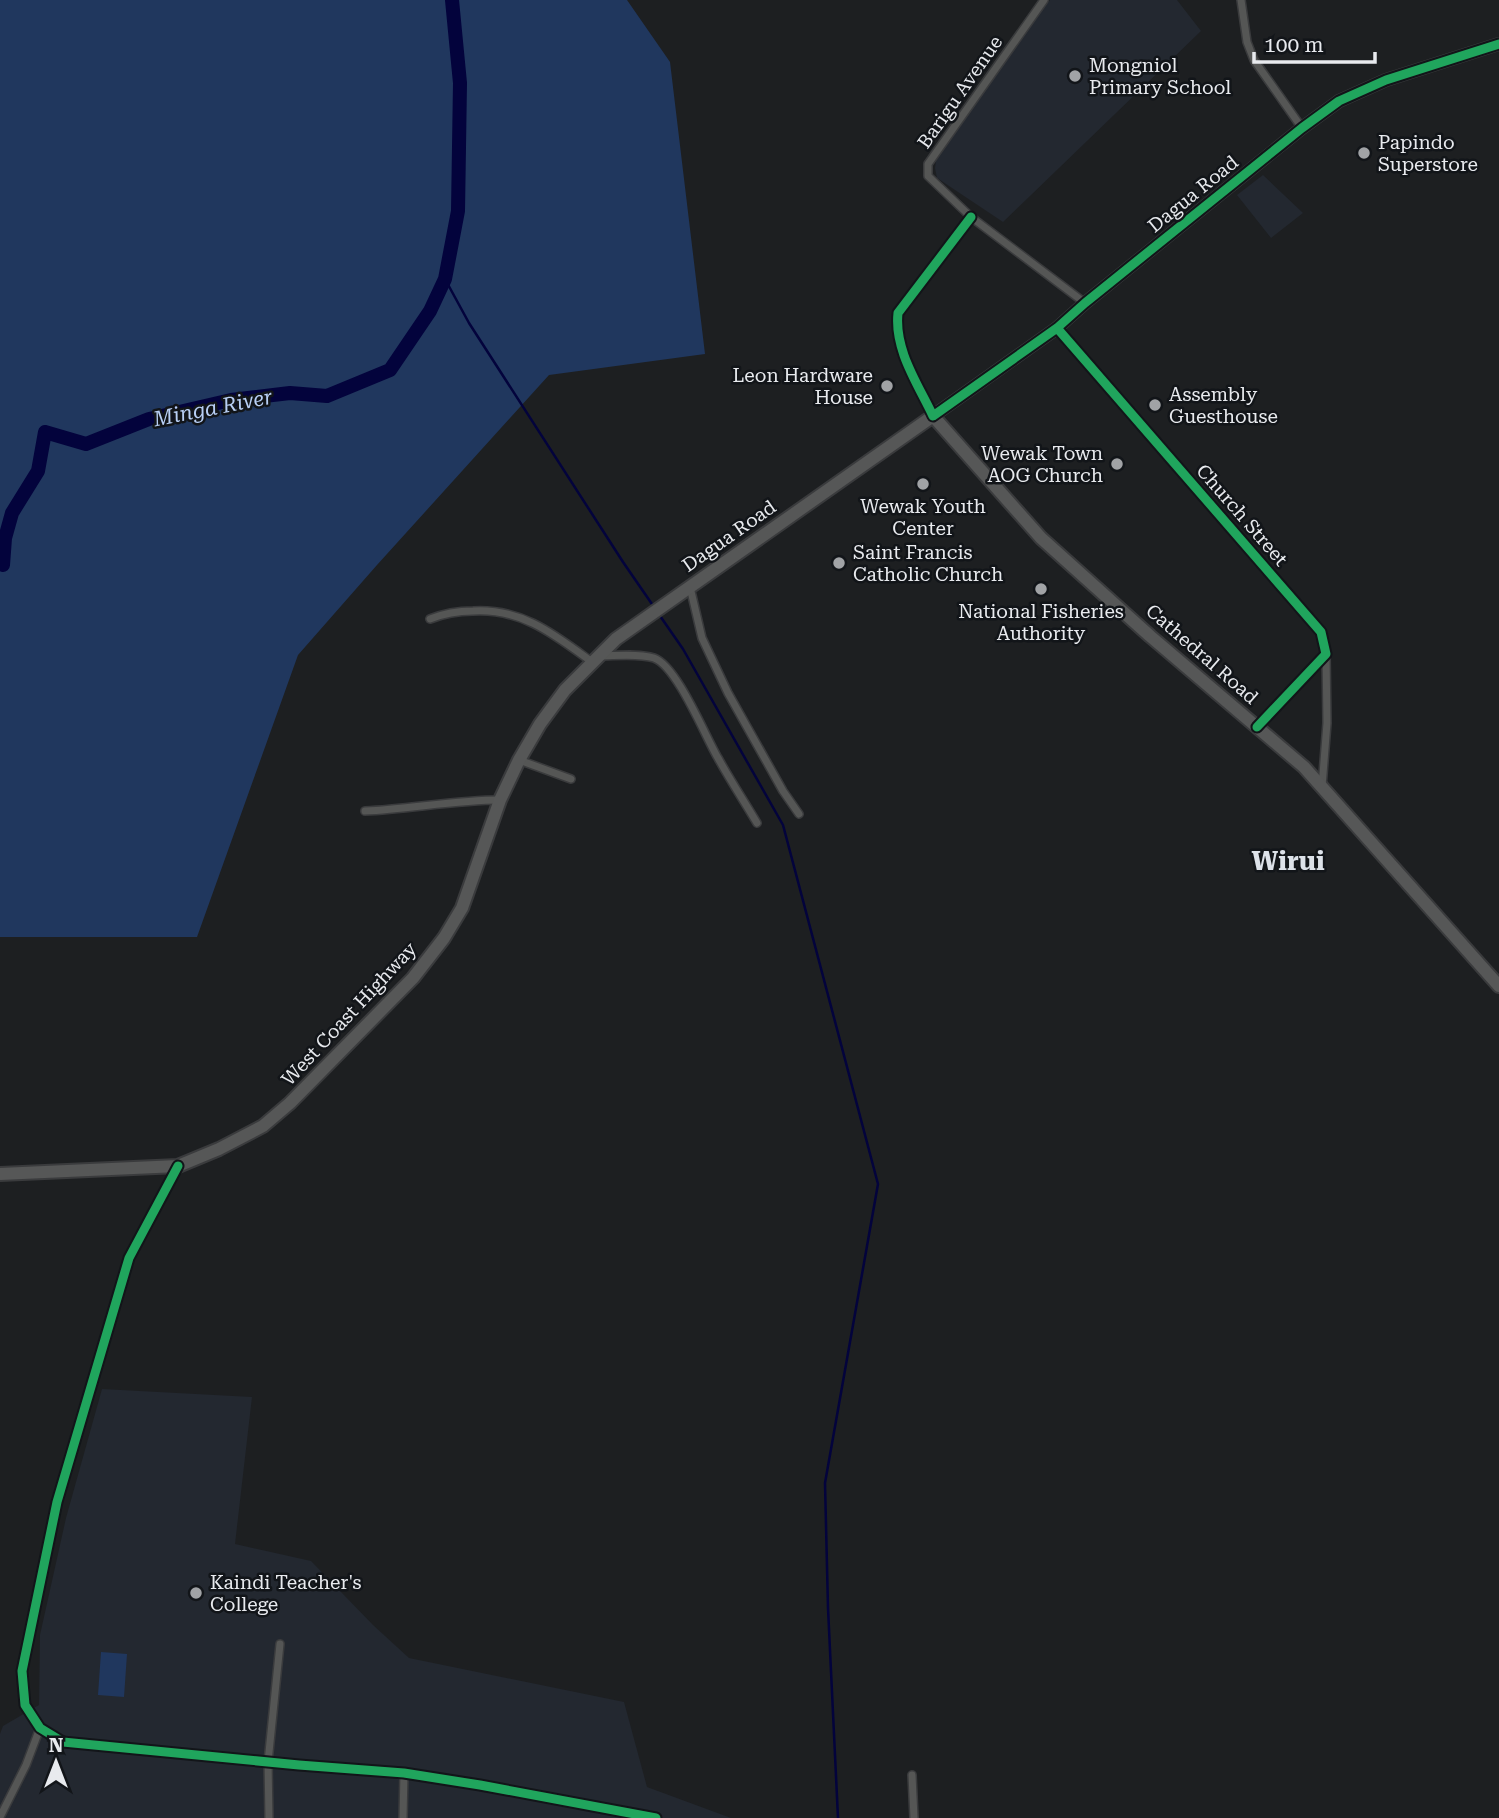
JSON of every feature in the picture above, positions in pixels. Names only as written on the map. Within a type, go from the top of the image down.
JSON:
[{"type":"main road","name":"Dagua Road","points":[[638,623],[933,416]]},
{"type":"main road","name":"Cathedral Road","points":[[933,416],[1041,538],[1150,636],[1304,767],[1499,986]]},
{"type":"main road","name":"West Coast Highway","points":[[0,1174],[178,1166],[263,1126],[290,1103],[413,978],[444,938],[461,908],[500,800],[540,724],[565,690],[594,659],[638,623]]},
{"type":"street","name":"Barigu Avenue","points":[[1044,0],[928,164],[928,176],[971,217],[1085,303]]},
{"type":"street","points":[[1241,0],[1247,41],[1254,60],[1302,128]]},
{"type":"street","name":"Dagua Road","points":[[933,416],[1057,328],[1302,128],[1339,101],[1386,80],[1499,44]]},
{"type":"street","points":[[933,416],[900,348],[896,328],[898,313],[971,217]]},
{"type":"street","name":"Church Street","points":[[1057,328],[1321,632],[1326,654]]},
{"type":"street","points":[[690,587],[702,638],[723,682],[783,791],[799,814]]},
{"type":"street","points":[[430,619],[447,612],[492,610],[521,617],[594,659],[627,655],[654,658],[665,666],[690,701],[716,755],[757,823]]},
{"type":"street","points":[[1257,727],[1326,654]]},
{"type":"street","points":[[1322,788],[1326,654]]},
{"type":"street","points":[[519,760],[571,779]]},
{"type":"street","points":[[365,811],[401,810],[468,800],[500,800]]},
{"type":"street","points":[[178,1166],[129,1258],[57,1502],[23,1671],[25,1705],[40,1728],[62,1742],[404,1773],[480,1785],[631,1816],[656,1818]]},
{"type":"street","points":[[269,1818],[268,1762],[280,1644]]},
{"type":"street","points":[[0,1817],[26,1765],[40,1728]]},
{"type":"street","points":[[403,1818],[404,1773]]},
{"type":"street","points":[[912,1775],[914,1818]]},
{"type":"shaded area","points":[[0,0],[627,0],[670,62],[705,354],[549,375],[298,655],[197,937],[0,937]]},
{"type":"shaded area","name":"Mongniol Primary School","points":[[1050,0],[1177,0],[1201,31],[1003,222],[937,178],[936,161]]},
{"type":"shaded area","points":[[1263,175],[1303,213],[1271,238],[1237,195]]},
{"type":"shaded area","name":"Kaindi Teacher's College","points":[[102,1389],[252,1397],[235,1544],[311,1561],[409,1658],[624,1702],[647,1787],[731,1818],[0,1818],[0,1734],[3,1726],[39,1705],[40,1635],[66,1518]]},
{"type":"shaded area","points":[[101,1652],[127,1654],[124,1697],[98,1695]]},
{"type":"waterway","name":"Minga River","points":[[3,565],[5,538],[12,513],[38,471],[45,432],[86,444],[149,419],[231,400],[290,393],[327,396],[390,370],[430,311],[445,279],[458,211],[460,83],[452,0]]},
{"type":"waterway","points":[[445,279],[469,323],[654,607]]},
{"type":"waterway","points":[[658,613],[683,649],[783,825],[878,1184],[825,1483],[838,1818]]},
{"type":"cycle path","points":[[971,217],[898,313],[903,353],[933,416],[1057,328],[1302,128],[1339,101],[1386,80],[1499,44]]},
{"type":"cycle path","points":[[1057,328],[1321,632],[1326,654],[1257,727]]},
{"type":"cycle path","points":[[178,1166],[129,1258],[57,1502],[22,1671],[25,1705],[40,1728],[63,1742],[404,1773],[656,1818]]},
{"type":"place","name":"Mongniol Primary School","points":[[1075,76]]},
{"type":"place","name":"Papindo Superstore","points":[[1364,153]]},
{"type":"place","name":"Leon Hardware House","points":[[887,386]]},
{"type":"place","name":"Assembly Guesthouse","points":[[1155,405]]},
{"type":"place","name":"Wewak Town AOG Church","points":[[1117,464]]},
{"type":"place","name":"Wewak Youth Center","points":[[923,484]]},
{"type":"place","name":"Saint Francis Catholic Church","points":[[839,563]]},
{"type":"place","name":"National Fisheries Authority","points":[[1041,589]]},
{"type":"place","name":"Kaindi Teacher's College","points":[[196,1593]]},
{"type":"district","name":"Wirui","points":[[1288,861]]}]
